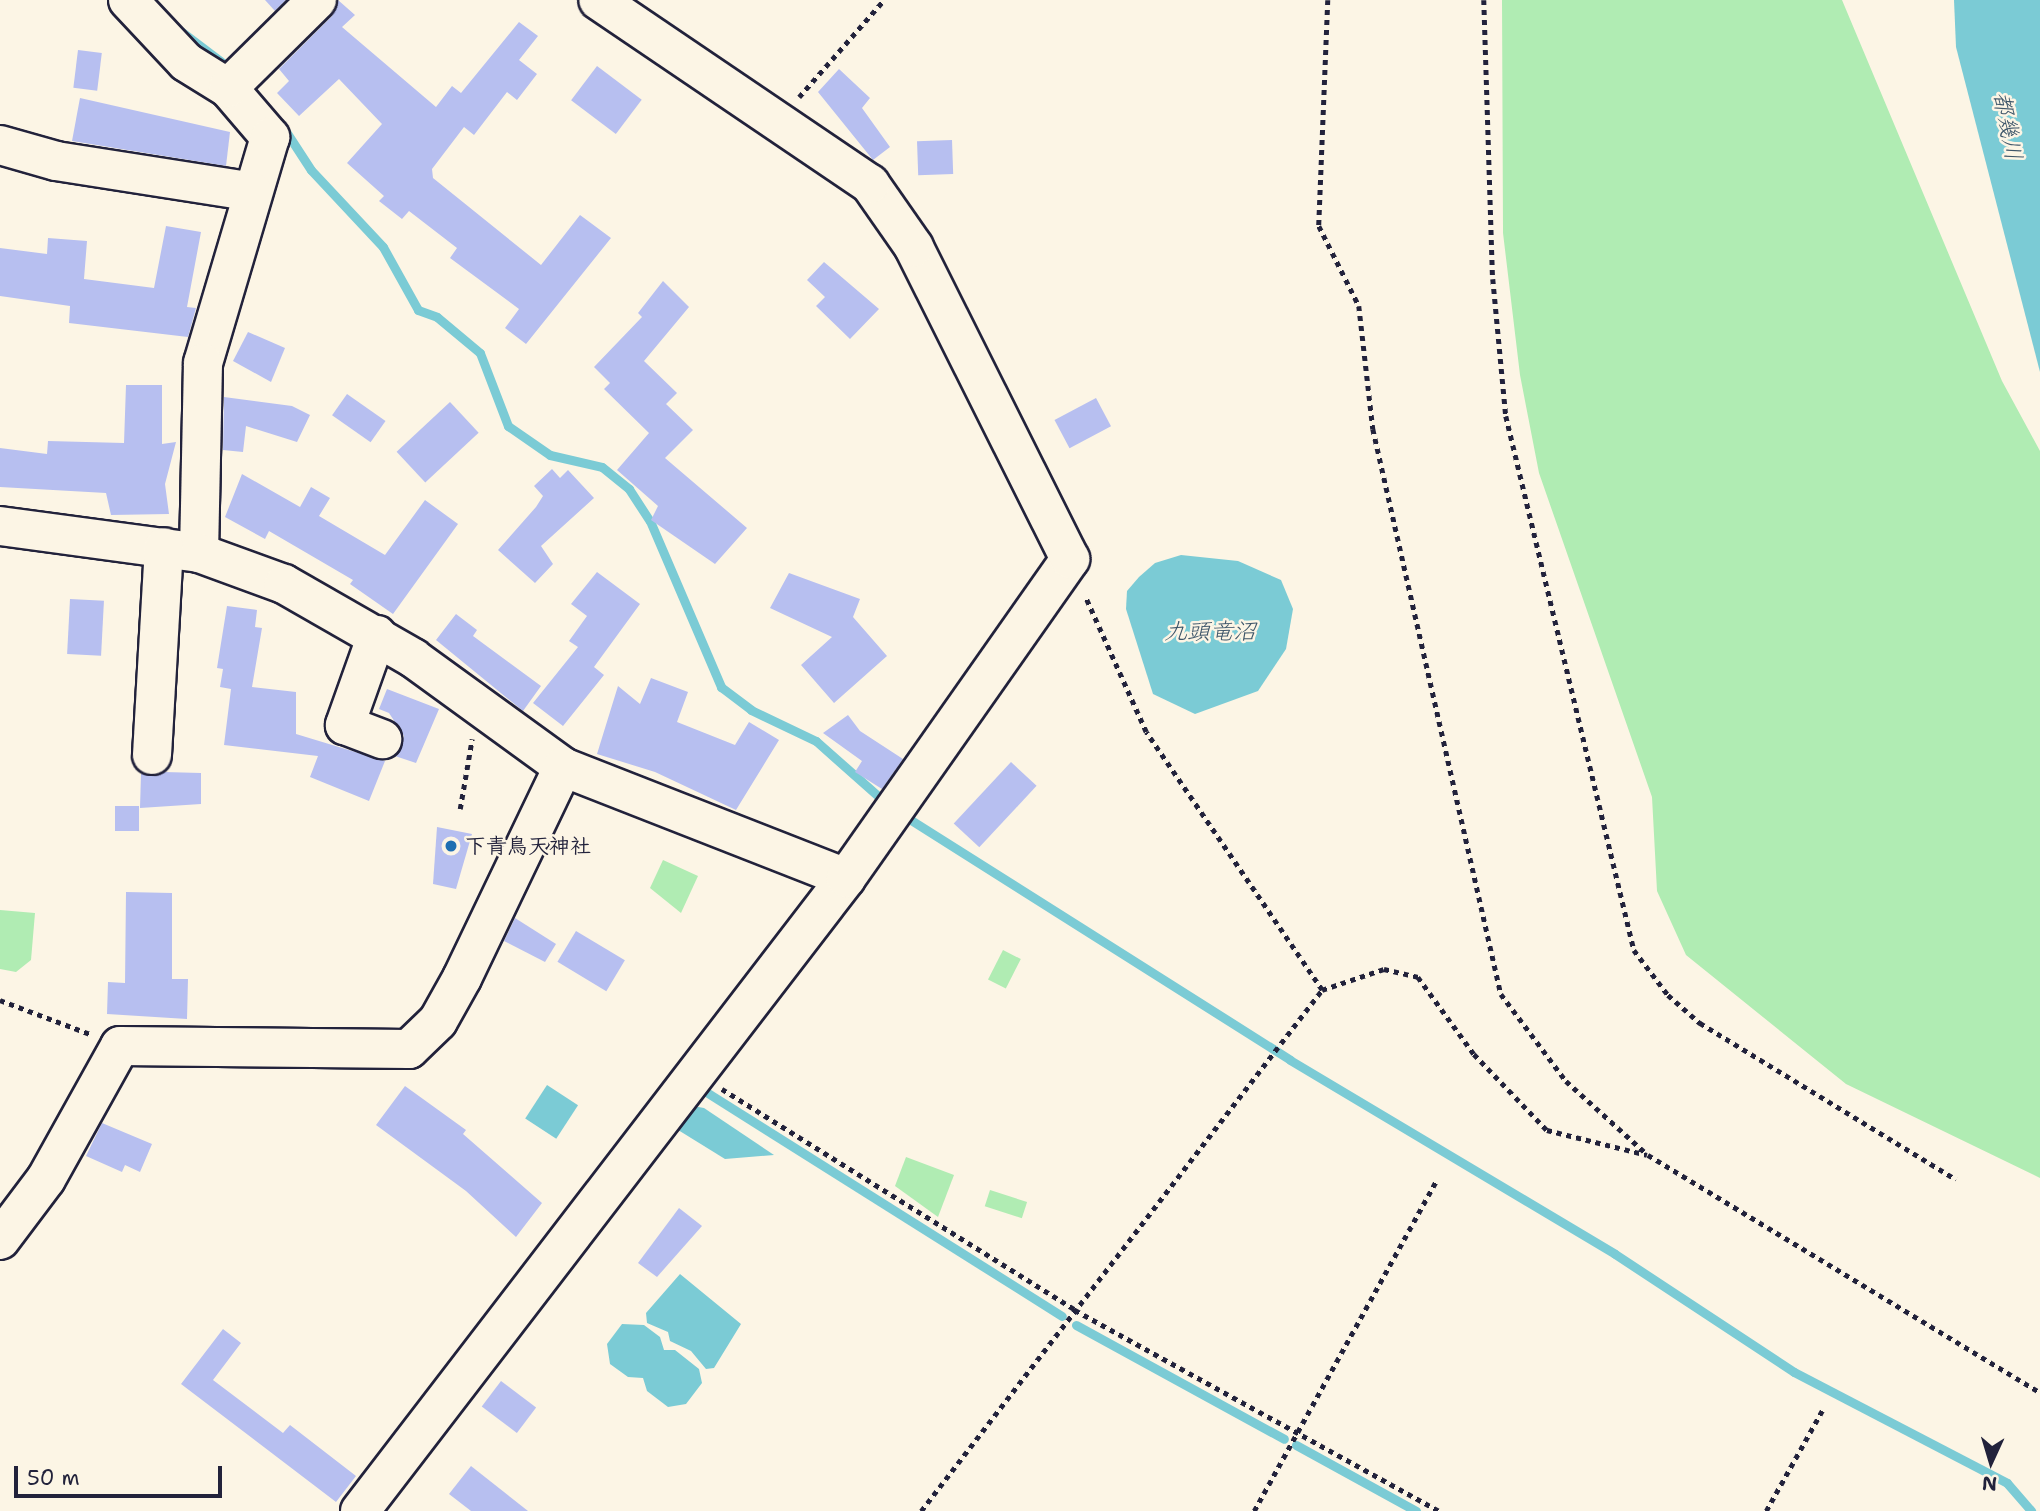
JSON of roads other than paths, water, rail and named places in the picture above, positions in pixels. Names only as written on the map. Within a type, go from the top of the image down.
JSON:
[{"type":"street","points":[[128,0],[186,62],[228,88],[270,137],[203,363],[181,550],[152,755]]},
{"type":"street","points":[[228,88],[317,0]]},
{"type":"street","points":[[360,1511],[846,878],[1070,559],[914,247],[870,184],[598,0]]},
{"type":"street","points":[[0,145],[56,161],[253,192]]},
{"type":"street","points":[[0,526],[181,550],[284,584],[377,635],[563,767],[846,878]]},
{"type":"street","points":[[377,635],[345,725],[382,739]]},
{"type":"street","points":[[0,1240],[46,1179],[120,1046],[409,1049],[438,1021],[462,978],[563,767]]},
{"type":"water","name":"都幾川","points":[[1954,0],[2040,0],[2040,372],[1956,47]]},
{"type":"water","name":"九頭竜沼","points":[[1181,555],[1238,561],[1281,580],[1293,609],[1286,649],[1258,691],[1195,714],[1153,694],[1126,609],[1127,591],[1139,577],[1155,563]]},
{"type":"water","points":[[547,1085],[578,1105],[556,1139],[525,1119]]},
{"type":"water","points":[[693,1106],[704,1108],[774,1155],[725,1159],[670,1125]]},
{"type":"water","points":[[680,1274],[741,1324],[714,1368],[706,1369],[691,1351],[670,1341],[668,1332],[647,1323],[646,1313]]},
{"type":"water","points":[[622,1324],[644,1325],[660,1337],[664,1350],[675,1350],[699,1369],[702,1383],[686,1404],[668,1407],[647,1391],[643,1378],[628,1377],[610,1364],[607,1344]]},
{"type":"waterway","points":[[182,32],[227,66]]},
{"type":"waterway","points":[[283,127],[311,170],[383,247],[418,310],[437,317],[480,353],[508,426],[550,455],[602,467],[629,489],[650,521],[721,687],[751,710],[816,741],[888,805]]},
{"type":"waterway","points":[[903,815],[1290,1060],[1615,1254],[1794,1372],[2007,1483],[2031,1511]]},
{"type":"waterway","points":[[703,1090],[1062,1316]]},
{"type":"waterway","points":[[1076,1325],[1284,1439]]},
{"type":"waterway","points":[[1296,1445],[1416,1511]]},
{"type":"place","name":"下青鳥天神社","points":[[451,846]]}]
